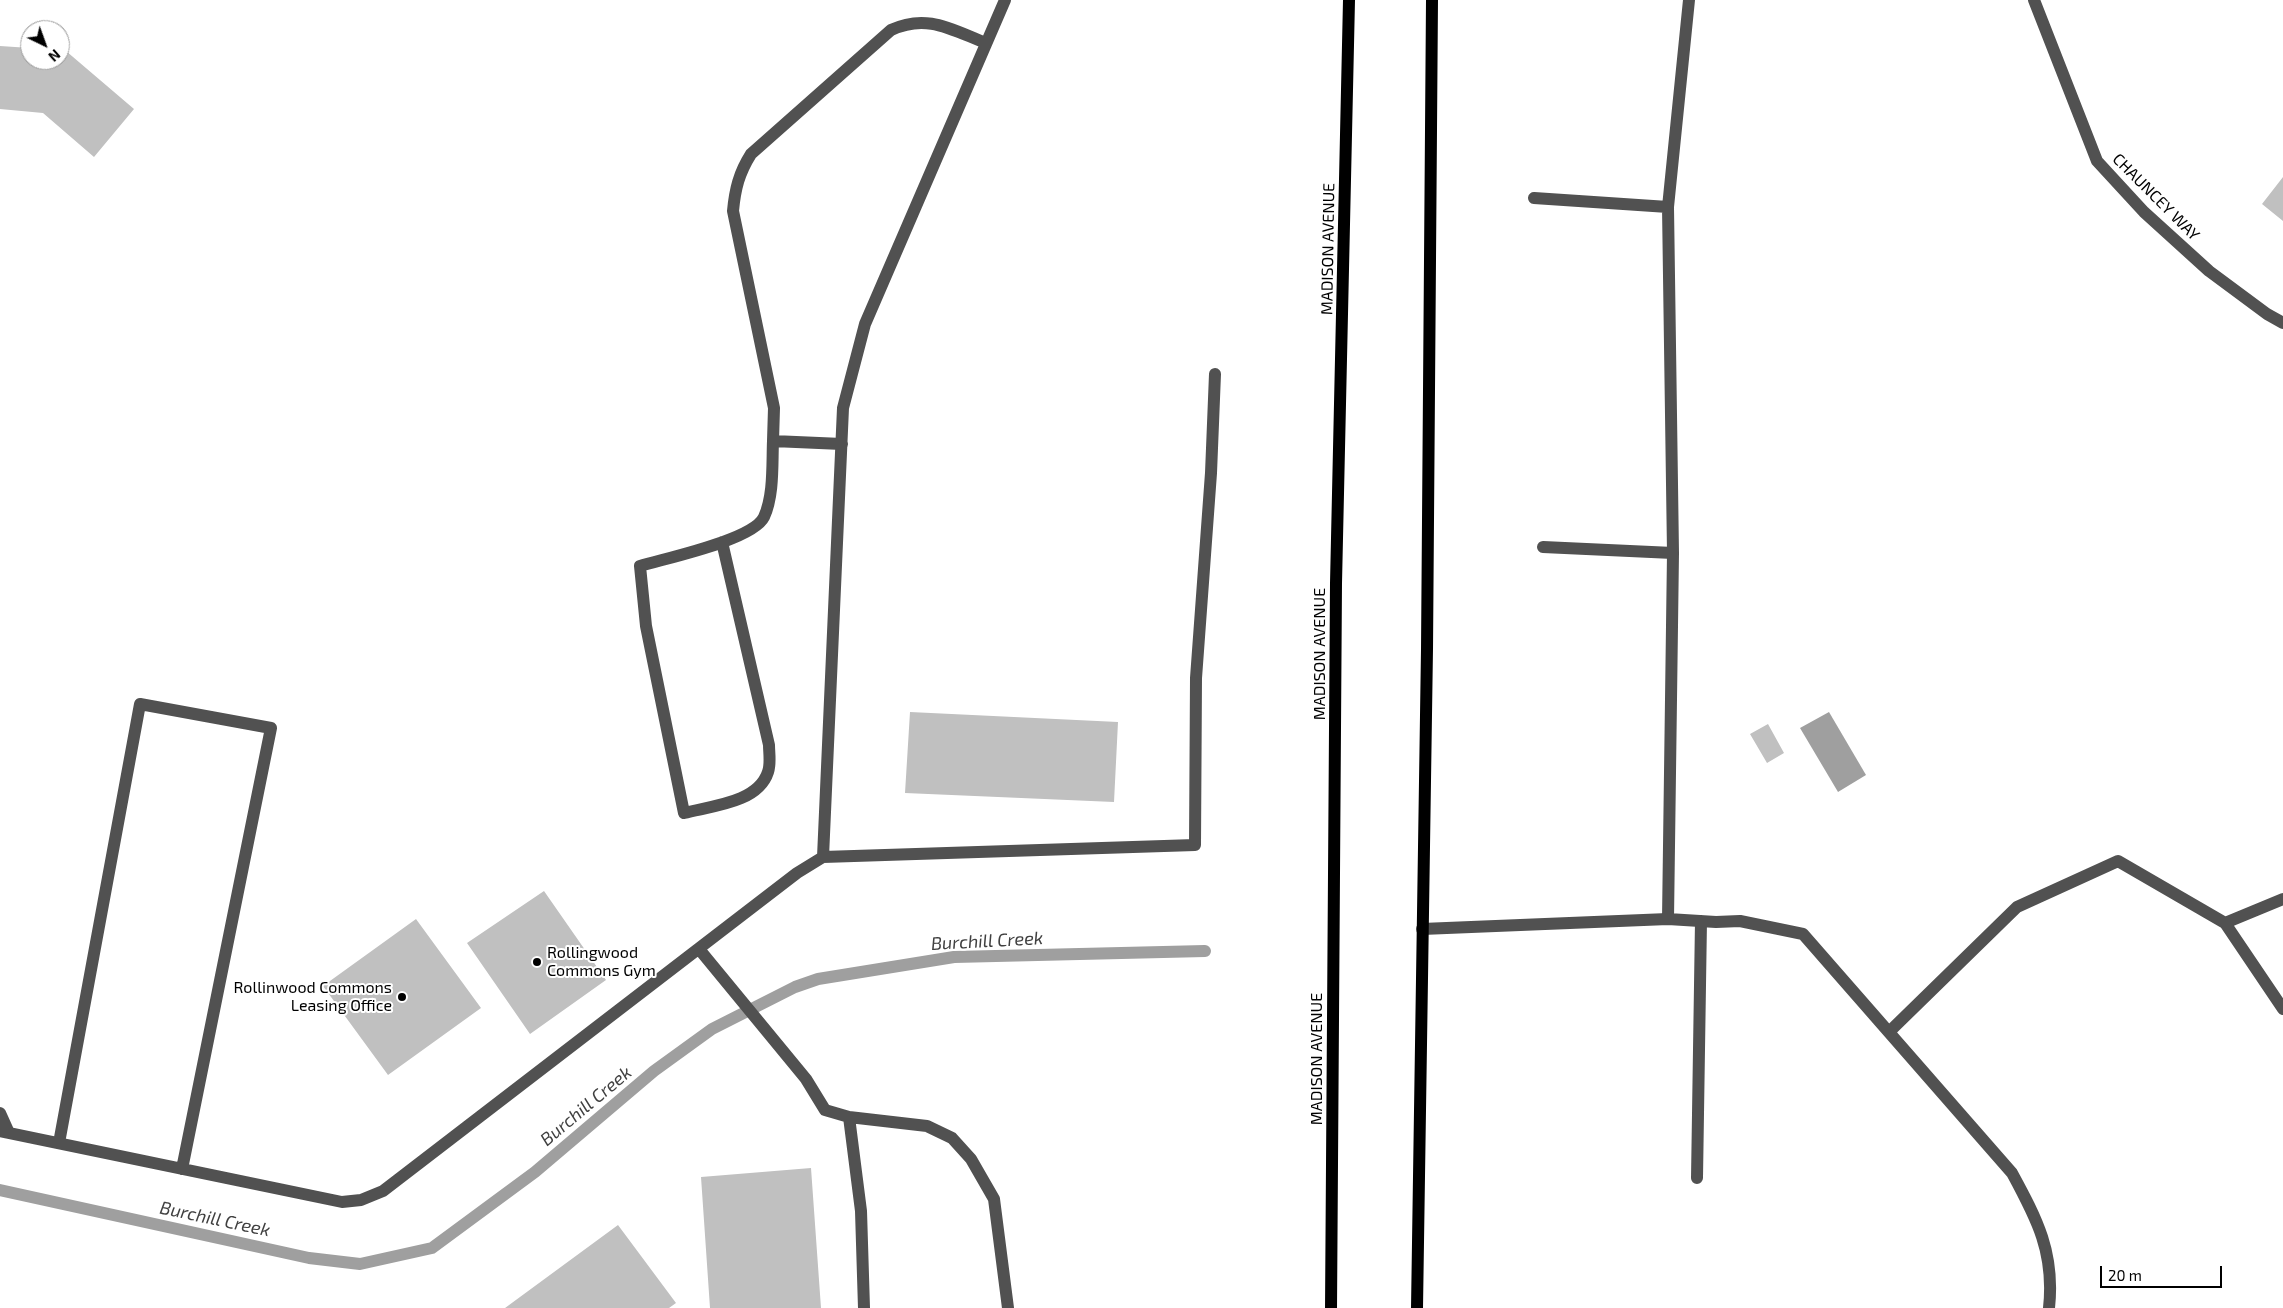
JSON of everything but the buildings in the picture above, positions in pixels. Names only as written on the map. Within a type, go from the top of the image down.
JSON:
[{"type":"main road","name":"MADISON AVENUE","points":[[1331,1308],[1336,583],[1349,0]]},
{"type":"main road","points":[[1417,1308],[1427,649],[1432,0]]},
{"type":"street","points":[[823,857],[843,408],[864,324],[1005,0]]},
{"type":"street","points":[[1668,919],[1673,552],[1668,206],[1689,0]]},
{"type":"street","name":"CHAUNCEY WAY","points":[[2034,0],[2097,162],[2144,212],[2209,272],[2267,314],[2283,323]]},
{"type":"street","points":[[722,542],[770,761],[764,779],[747,795],[684,813],[646,626],[640,566],[745,534],[763,519],[769,502],[774,408],[732,211],[735,187],[741,169],[751,154],[891,30],[906,23],[934,22],[986,43]]},
{"type":"street","points":[[1534,198],[1668,206]]},
{"type":"street","points":[[0,1113],[4,1132],[342,1202],[361,1200],[383,1191],[798,873],[823,857],[1195,845],[1196,678],[1211,473],[1215,374]]},
{"type":"street","points":[[773,441],[842,444]]},
{"type":"street","points":[[1543,547],[1673,552]]},
{"type":"street","points":[[59,1144],[140,704],[272,728],[182,1169]]},
{"type":"street","points":[[1889,1032],[2017,908],[2118,861],[2225,923],[2283,1009]]},
{"type":"street","points":[[2225,923],[2283,899]]},
{"type":"street","points":[[1422,929],[1668,919],[1740,921],[1803,934],[2012,1172],[2035,1214],[2050,1260],[2049,1308]]},
{"type":"street","points":[[1697,1178],[1701,921]]},
{"type":"street","points":[[699,949],[806,1079],[825,1110],[849,1117],[927,1126],[952,1138],[971,1159],[994,1199],[1008,1308]]},
{"type":"street","points":[[849,1117],[861,1210],[864,1308]]},
{"type":"shaded area","points":[[1829,712],[1866,775],[1838,792],[1800,728]]},
{"type":"waterway","name":"Burchill Creek","points":[[0,1190],[309,1258],[360,1264],[432,1248],[535,1172],[654,1071],[712,1029],[795,987],[818,979],[954,957],[1205,951]]},
{"type":"place","name":"Rollingwood Commons Gym","points":[[537,962]]},
{"type":"place","name":"Rollinwood Commons Leasing Office","points":[[402,997]]}]
